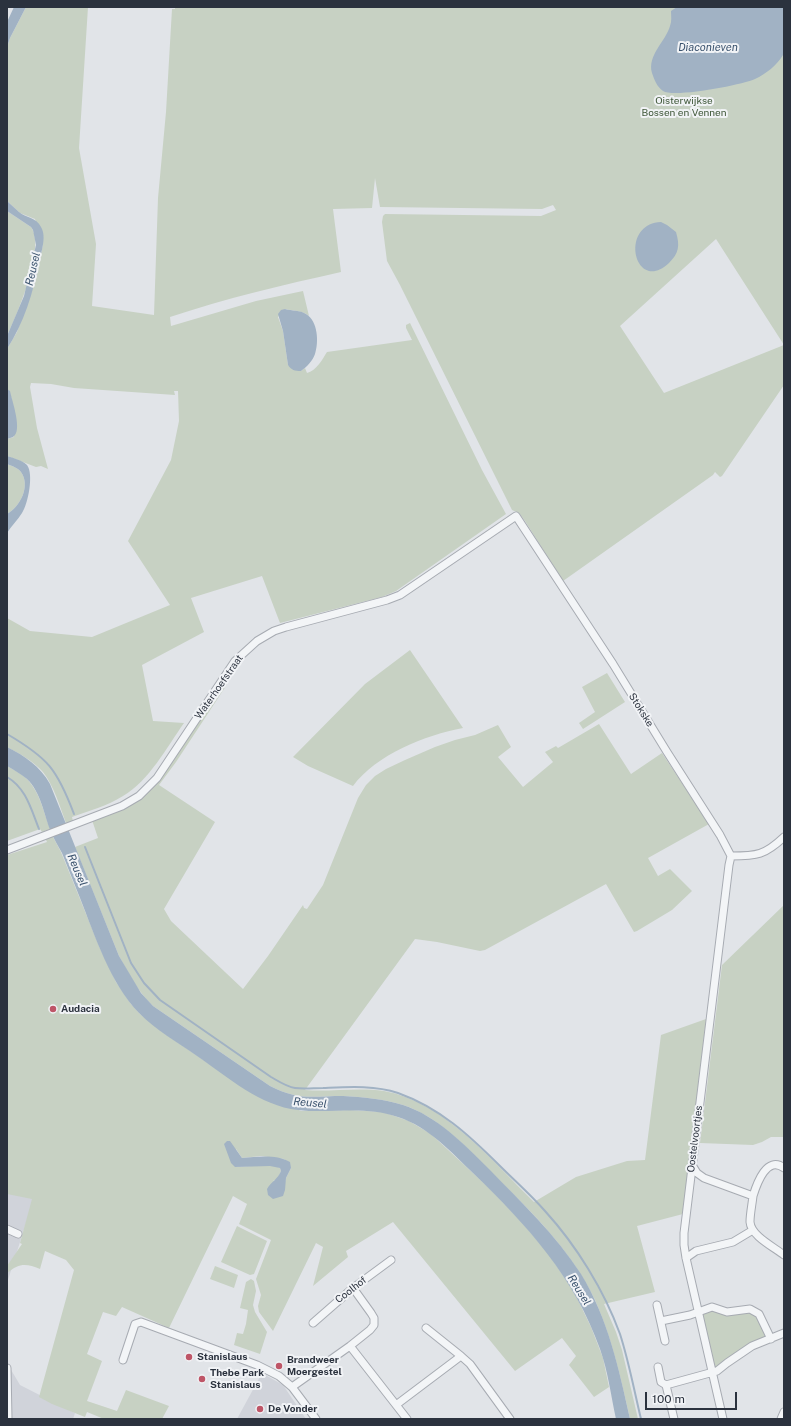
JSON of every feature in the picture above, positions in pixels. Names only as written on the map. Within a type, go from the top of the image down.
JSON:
[{"type":"street","name":"Waterhoefstraat","points":[[7,850],[131,802],[149,788],[235,661],[257,640],[286,627],[387,600],[400,595],[516,516]]},
{"type":"street","name":"Stokske","points":[[516,516],[613,664],[720,835],[731,856]]},
{"type":"street","points":[[731,856],[751,855],[764,852],[772,848],[784,837]]},
{"type":"street","name":"Oostelvoortjes","points":[[723,1419],[686,1258],[684,1233],[731,856]]},
{"type":"street","points":[[784,1168],[779,1164],[774,1163],[769,1166],[760,1178],[753,1196],[750,1222],[752,1230],[757,1235],[784,1255]]},
{"type":"street","points":[[692,1165],[704,1178],[753,1196]]},
{"type":"street","points":[[7,1229],[18,1234]]},
{"type":"street","points":[[686,1258],[696,1251],[733,1242],[752,1230]]},
{"type":"street","name":"Coolhof","points":[[313,1323],[352,1288],[391,1260]]},
{"type":"street","points":[[292,1387],[350,1346],[374,1325],[374,1318],[352,1288]]},
{"type":"street","points":[[657,1305],[666,1341]]},
{"type":"street","points":[[661,1321],[690,1315],[712,1307],[728,1312],[745,1309],[755,1311],[762,1318],[771,1338]]},
{"type":"street","points":[[123,1360],[135,1324],[141,1322],[257,1366],[279,1376],[292,1387],[316,1419]]},
{"type":"street","points":[[426,1328],[470,1364],[510,1419]]},
{"type":"street","points":[[666,1385],[712,1374],[727,1362],[752,1346],[784,1333]]},
{"type":"street","points":[[350,1346],[407,1419]]},
{"type":"street","points":[[396,1405],[461,1356]]},
{"type":"street","points":[[658,1367],[662,1382],[666,1385],[674,1419]]},
{"type":"street","points":[[7,1368],[8,1419]]},
{"type":"street","points":[[781,1419],[784,1412]]},
{"type":"shaded area","points":[[7,1193],[34,1198],[7,1283]]},
{"type":"shaded area","points":[[7,1363],[20,1385],[75,1413],[73,1419],[7,1419]]},
{"type":"shaded area","points":[[262,1373],[283,1385],[306,1419],[237,1419]]},
{"type":"green space","name":"Oisterwijkse Bossen en Vennen","points":[[26,7],[88,7],[79,148],[96,244],[92,306],[154,315],[158,198],[166,112],[172,9],[175,9],[175,7],[784,7],[784,345],[784,385],[722,476],[720,477],[715,472],[713,475],[563,581],[525,521],[519,513],[512,510],[387,261],[382,222],[385,214],[541,216],[556,210],[553,205],[542,209],[380,207],[375,178],[372,208],[333,209],[341,272],[255,292],[191,310],[170,317],[171,326],[256,301],[303,291],[309,316],[300,312],[285,309],[278,317],[283,331],[288,365],[301,371],[305,368],[307,373],[316,368],[327,352],[412,340],[406,328],[406,325],[410,323],[482,470],[506,514],[396,591],[382,597],[280,623],[262,576],[191,598],[204,632],[142,665],[153,721],[184,723],[157,763],[132,790],[111,803],[72,817],[73,821],[66,823],[54,790],[43,772],[31,761],[7,747],[7,618],[30,631],[92,637],[170,605],[128,541],[171,460],[179,421],[178,391],[174,391],[175,395],[74,388],[51,384],[31,383],[30,387],[37,428],[48,469],[41,466],[36,467],[7,456],[7,439],[14,437],[12,404],[10,393],[7,389],[7,349],[17,332],[36,279],[43,244],[35,219],[20,213],[7,201],[7,47]],"holes":[[[716,239],[784,345],[664,393],[620,326]]]},
{"type":"green space","points":[[7,211],[31,227],[35,237],[35,250],[33,265],[23,298],[7,336]]},
{"type":"green space","points":[[7,464],[15,467],[21,472],[25,483],[23,496],[12,511],[7,514]]},
{"type":"green space","points":[[410,650],[463,728],[448,731],[402,748],[375,765],[353,786],[308,766],[293,757],[365,684]]},
{"type":"green space","points":[[607,673],[625,702],[583,729],[579,723],[595,712],[582,687]]},
{"type":"green space","points":[[228,680],[226,686],[159,785],[215,822],[164,909],[171,921],[243,989],[303,905],[304,908],[307,909],[323,885],[358,798],[366,785],[375,776],[386,769],[435,747],[475,735],[498,725],[511,747],[498,757],[523,787],[553,762],[545,752],[556,746],[558,748],[599,724],[631,774],[662,753],[709,824],[648,858],[658,876],[670,869],[692,891],[672,910],[637,931],[634,932],[606,884],[485,950],[480,951],[415,939],[305,1090],[364,1089],[384,1091],[406,1097],[427,1107],[466,1135],[534,1202],[576,1177],[627,1161],[645,1160],[661,1035],[706,1019],[683,1214],[637,1226],[655,1292],[604,1304],[622,1350],[638,1419],[630,1419],[611,1344],[601,1314],[586,1282],[551,1234],[475,1155],[453,1135],[429,1117],[416,1110],[396,1103],[358,1097],[298,1096],[280,1091],[270,1086],[153,1006],[138,989],[126,969],[119,956],[75,847],[98,838],[92,820],[112,812],[165,772]]},
{"type":"green space","points":[[7,766],[18,772],[32,785],[39,797],[50,829],[42,832],[40,829],[7,841]]},
{"type":"green space","points":[[52,835],[61,852],[99,946],[116,982],[140,1014],[164,1033],[243,1087],[301,1111],[350,1110],[383,1112],[409,1121],[431,1134],[488,1187],[521,1221],[548,1253],[574,1292],[591,1327],[603,1358],[609,1387],[594,1397],[569,1365],[576,1356],[562,1338],[515,1371],[393,1222],[346,1251],[348,1257],[313,1286],[323,1247],[316,1243],[273,1331],[259,1312],[258,1306],[261,1295],[256,1279],[271,1240],[239,1224],[247,1204],[233,1196],[169,1328],[122,1307],[116,1316],[103,1312],[87,1354],[102,1361],[87,1401],[117,1411],[126,1390],[169,1406],[162,1419],[104,1419],[87,1412],[85,1417],[52,1404],[39,1397],[74,1270],[66,1260],[45,1251],[40,1269],[23,1265],[15,1267],[7,1273],[7,1266],[22,1244],[20,1243],[32,1199],[7,1194],[7,855],[47,842],[45,838]],"holes":[[[236,1149],[242,1158],[261,1156],[284,1159],[291,1168],[285,1182],[273,1181],[278,1179],[281,1171],[280,1168],[276,1166],[235,1167]]]},
{"type":"green space","points":[[784,905],[784,1137],[771,1137],[753,1145],[700,1143],[722,965]]},
{"type":"green space","points":[[237,1226],[267,1241],[254,1274],[250,1275],[221,1262]]},
{"type":"green space","points":[[215,1266],[238,1275],[234,1288],[210,1279]]},
{"type":"green space","points":[[251,1279],[254,1281],[256,1291],[253,1305],[255,1312],[267,1332],[260,1354],[234,1345],[237,1333],[243,1334],[246,1324],[248,1310],[240,1308],[246,1282]]},
{"type":"green space","points":[[712,1309],[745,1311],[756,1314],[767,1336],[715,1369],[701,1315],[703,1312]]},
{"type":"water","points":[[14,7],[26,7],[7,47],[7,22]]},
{"type":"water","name":"Diaconieven","points":[[677,7],[784,7],[785,40],[783,55],[767,72],[748,82],[694,92],[670,93],[663,91],[657,85],[652,73],[652,60],[654,54],[668,32],[671,22],[671,11]]},
{"type":"water","name":"Reusel","points":[[7,201],[19,212],[34,219],[39,224],[43,231],[44,240],[31,297],[18,329],[7,349],[7,336],[24,296],[36,245],[33,230],[31,227],[7,211]]},
{"type":"water","points":[[661,222],[676,232],[678,249],[675,256],[669,263],[657,271],[647,270],[640,265],[636,255],[636,244],[639,234],[648,226]]},
{"type":"water","points":[[285,309],[299,311],[306,314],[310,317],[315,327],[317,344],[315,354],[310,363],[301,371],[293,370],[288,365],[283,331],[278,314],[281,310]]},
{"type":"water","points":[[7,389],[10,391],[17,422],[17,429],[16,434],[13,437],[7,439]]},
{"type":"water","points":[[7,456],[20,460],[27,465],[29,469],[30,482],[24,509],[7,533],[7,514],[12,511],[23,496],[25,483],[21,472],[15,467],[7,464]]},
{"type":"water","name":"Reusel","points":[[7,747],[32,762],[42,772],[50,784],[119,956],[141,993],[153,1006],[270,1086],[280,1091],[306,1097],[351,1096],[396,1103],[415,1110],[439,1123],[460,1141],[538,1219],[561,1246],[581,1274],[598,1308],[612,1344],[630,1419],[616,1419],[603,1357],[590,1323],[563,1276],[548,1254],[494,1193],[439,1141],[409,1121],[385,1113],[372,1111],[298,1110],[271,1103],[258,1097],[233,1081],[160,1030],[139,1013],[120,988],[104,958],[62,853],[51,832],[36,790],[27,779],[7,766]]},
{"type":"water","points":[[227,1141],[230,1141],[242,1158],[272,1157],[284,1159],[290,1162],[291,1168],[286,1178],[283,1196],[273,1199],[268,1195],[267,1189],[280,1174],[280,1168],[270,1166],[235,1167],[231,1163],[224,1144]]},
{"type":"waterway","points":[[7,734],[32,750],[50,766],[62,786],[74,814]]},
{"type":"waterway","points":[[7,777],[14,782],[23,793],[39,829]]},
{"type":"waterway","points":[[85,847],[131,963],[144,983],[160,1000],[283,1084],[295,1088],[351,1087],[389,1090],[427,1106],[465,1133],[534,1199],[568,1238],[606,1301],[620,1334],[641,1419]]},
{"type":"place","name":"Audacia","points":[[53,1009]]},
{"type":"place","name":"Stanislaus","points":[[189,1357]]},
{"type":"place","name":"Brandweer Moergestel","points":[[279,1366]]},
{"type":"place","name":"Thebe Park Stanislaus","points":[[202,1379]]},
{"type":"place","name":"De Vonder","points":[[260,1409]]}]
